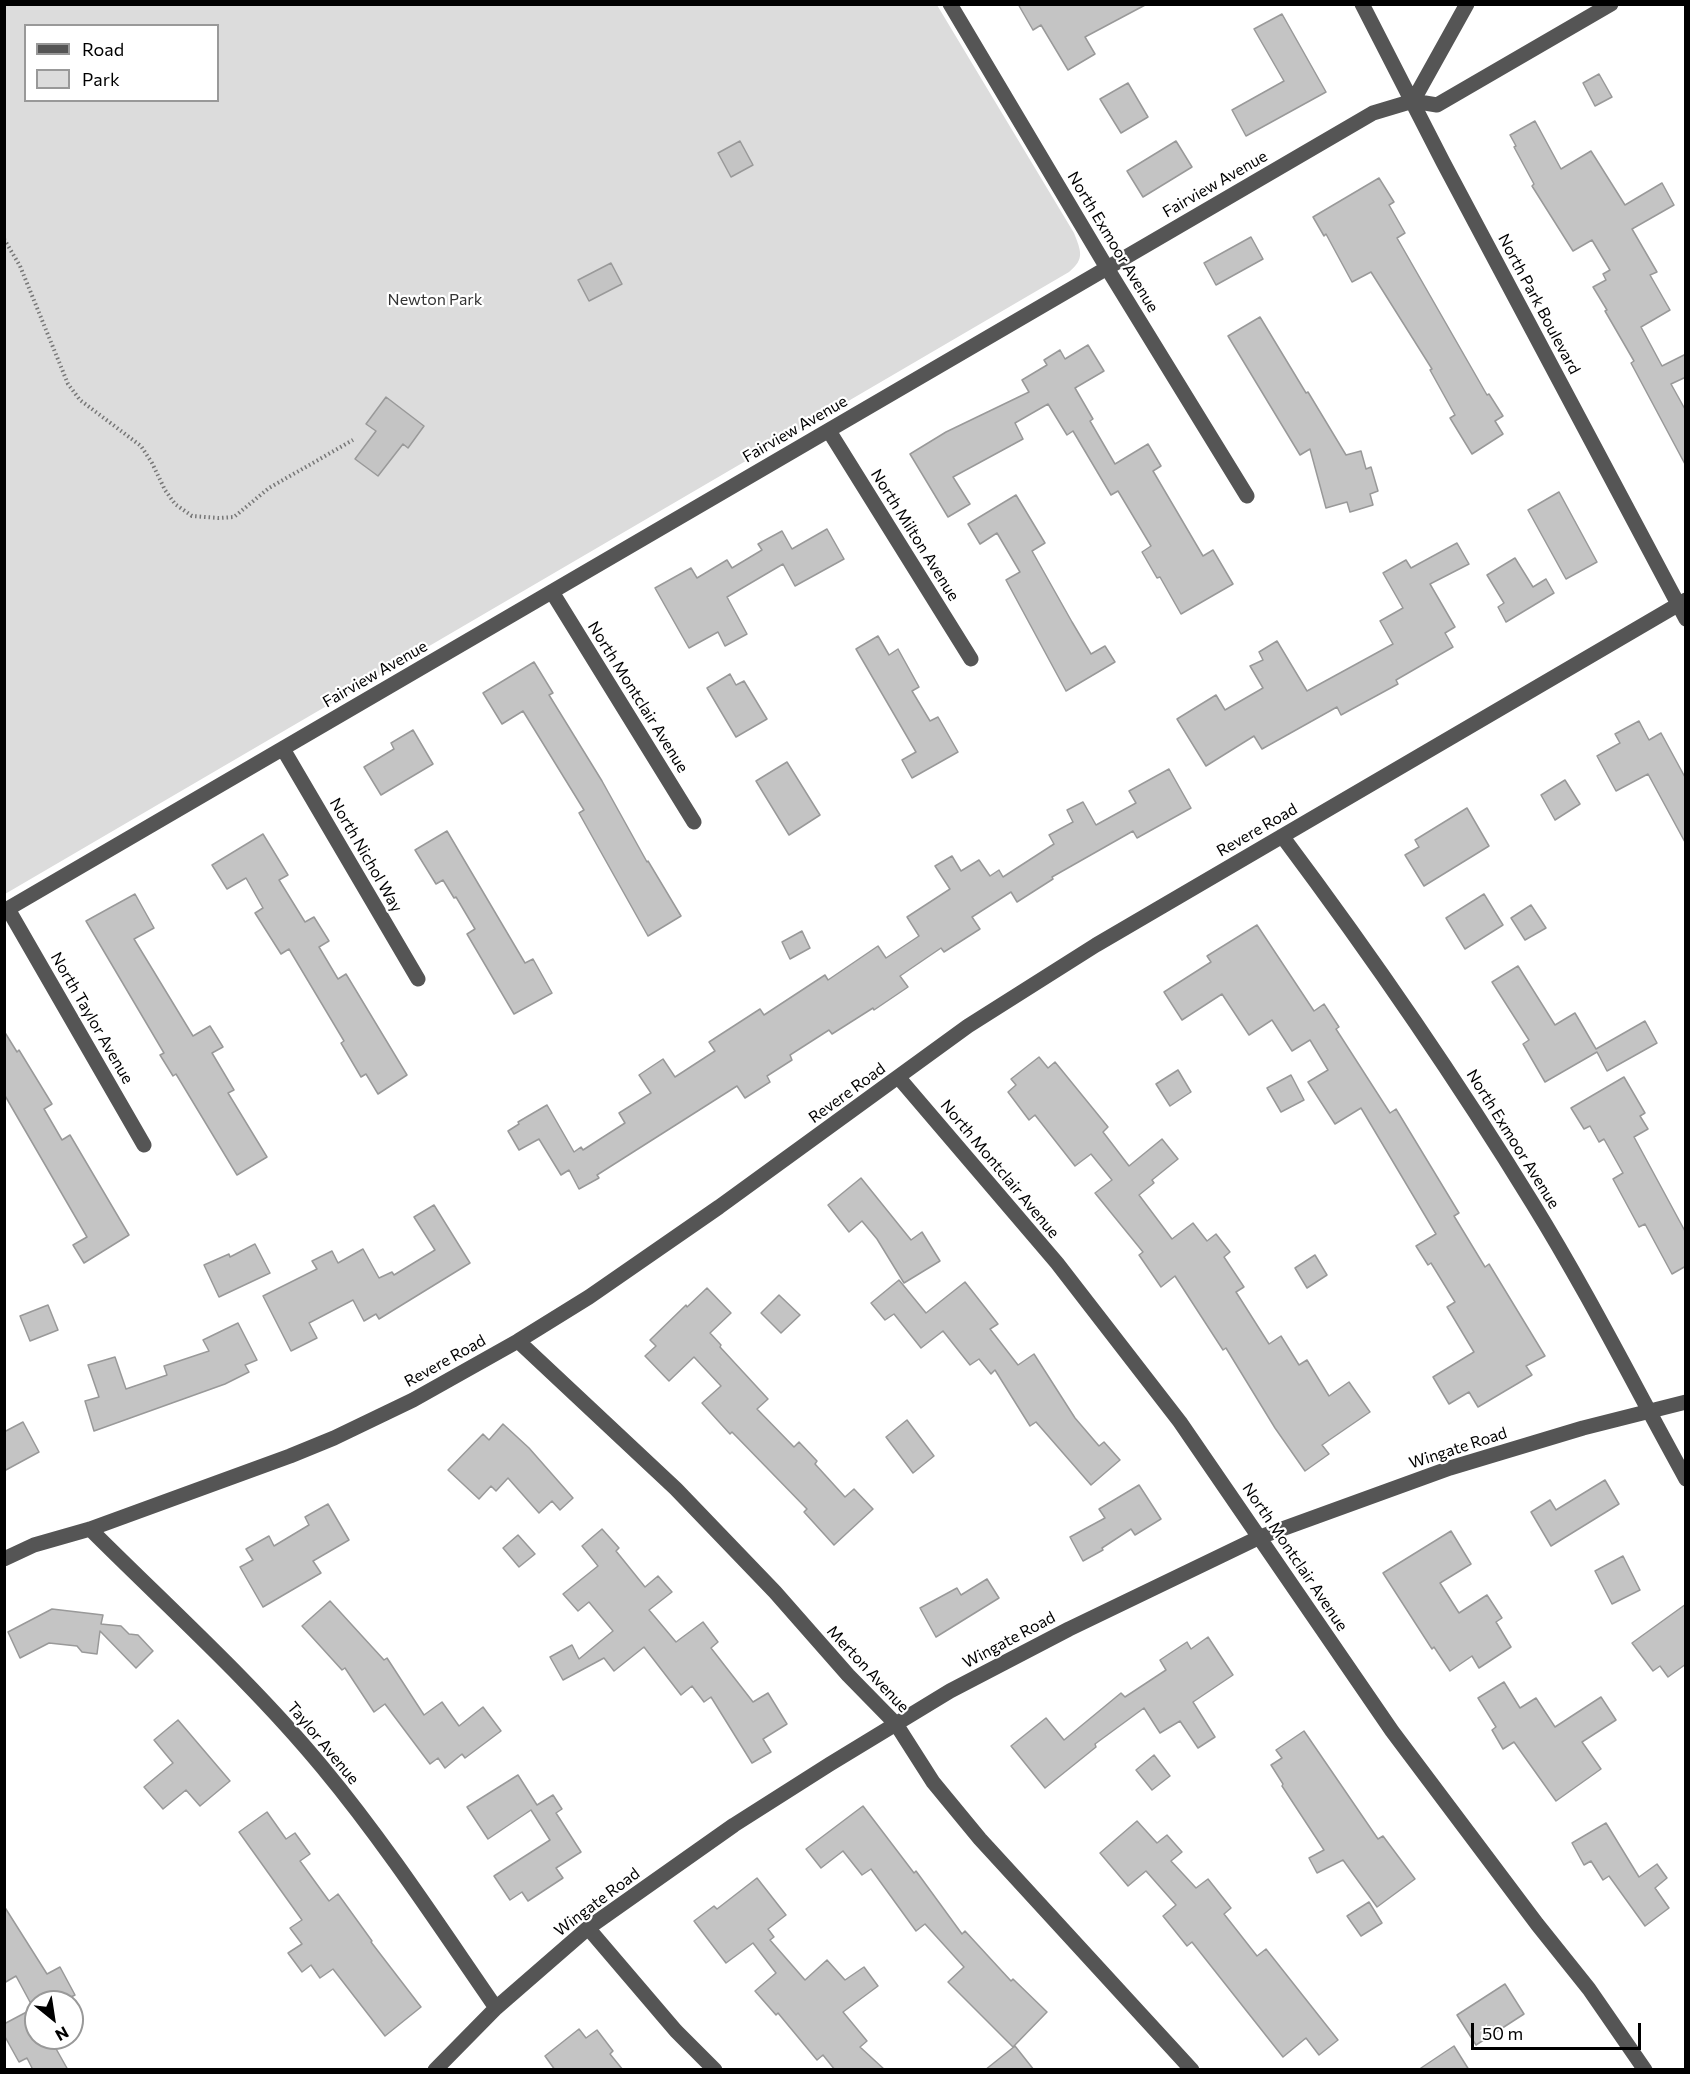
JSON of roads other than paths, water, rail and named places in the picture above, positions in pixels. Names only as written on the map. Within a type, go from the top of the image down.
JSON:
[{"type":"street","name":"North Exmoor Avenue","points":[[950,4],[1107,268],[1247,496]]},
{"type":"street","name":"North Park Boulevard","points":[[1362,4],[1443,162],[1682,602],[1686,619]]},
{"type":"street","points":[[1413,101],[1467,4]]},
{"type":"street","name":"Fairview Avenue","points":[[6,910],[1373,113],[1413,101],[1437,105],[1611,4]]},
{"type":"street","name":"North Milton Avenue","points":[[829,430],[970,659]]},
{"type":"street","name":"North Montclair Avenue","points":[[552,592],[694,822]]},
{"type":"street","name":"Revere Road","points":[[4,1559],[34,1545],[90,1529],[334,1438],[413,1400],[518,1341],[645,1259],[899,1078],[968,1026],[1086,951],[1682,602]]},
{"type":"street","name":"North Nichol Way","points":[[284,748],[418,979]]},
{"type":"street","name":"North Exmoor Avenue","points":[[1282,836],[1397,994],[1493,1139],[1535,1206],[1686,1479]]},
{"type":"street","name":"North Taylor Avenue","points":[[6,910],[144,1145]]},
{"type":"street","name":"North Montclair Avenue","points":[[899,1078],[1095,1310],[1180,1422],[1392,1731],[1509,1888],[1589,1989],[1645,2070]]},
{"type":"street","name":"Merton Avenue","points":[[518,1341],[676,1490],[776,1592],[848,1675],[896,1724],[933,1782],[980,1839],[1192,2070]]},
{"type":"street","name":"Wingate Road","points":[[435,2070],[496,2008],[588,1928],[734,1825],[950,1691],[1069,1629],[1260,1537],[1450,1468],[1583,1428],[1686,1402]]},
{"type":"street","name":"Taylor Avenue","points":[[90,1529],[270,1708],[322,1767],[385,1847],[496,2008]]},
{"type":"street","points":[[588,1928],[676,2031],[715,2070]]},
{"type":"park label","name":"Newton Park","points":[[435,300]]}]
